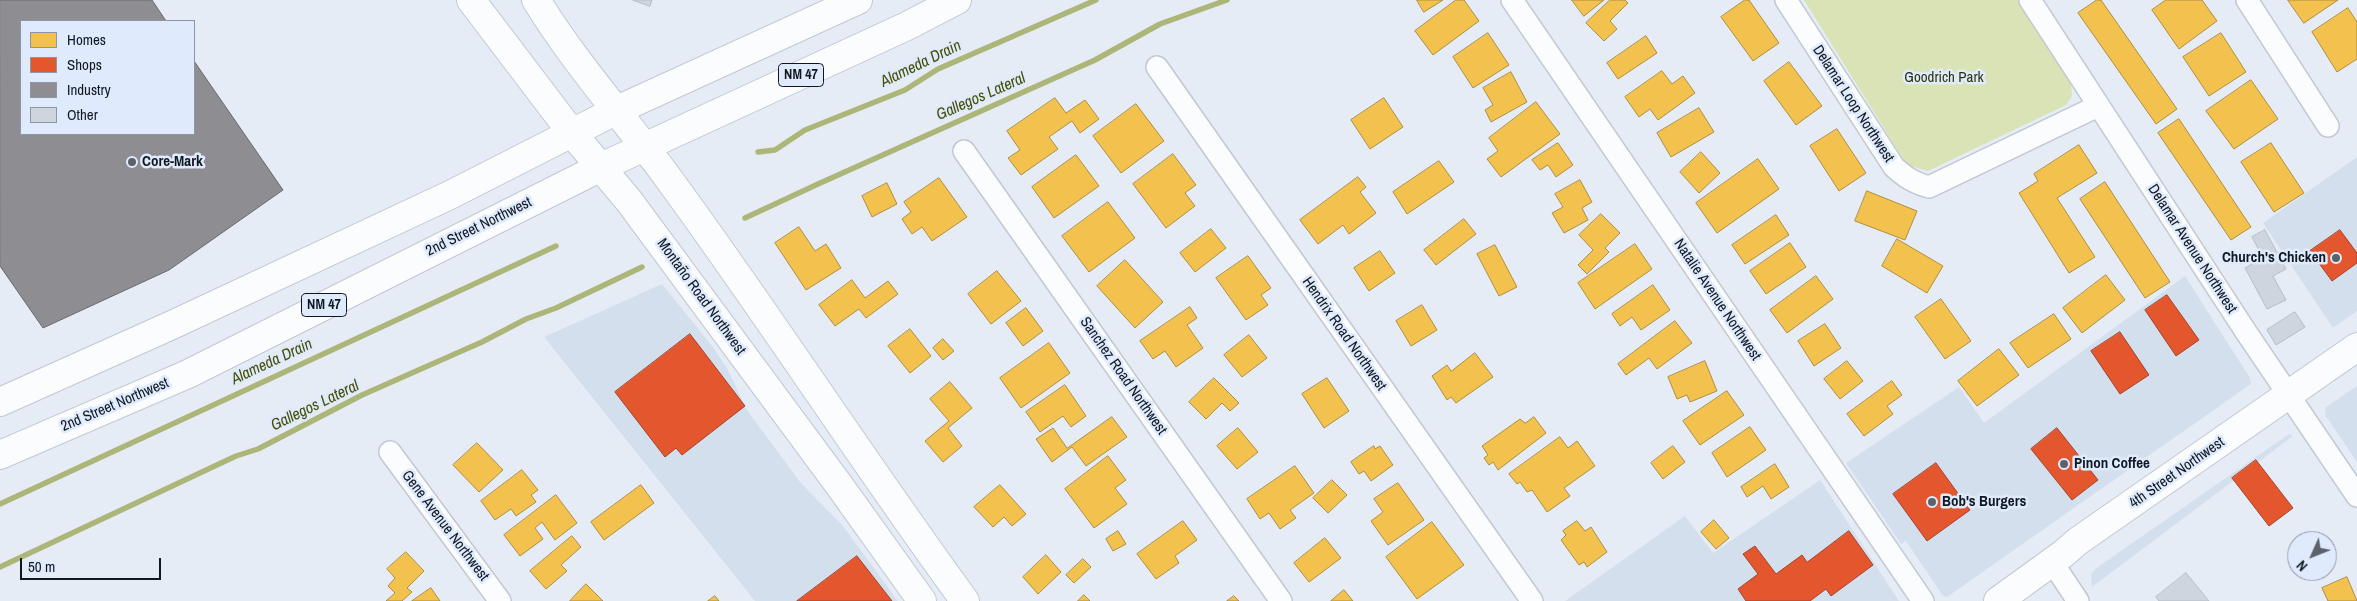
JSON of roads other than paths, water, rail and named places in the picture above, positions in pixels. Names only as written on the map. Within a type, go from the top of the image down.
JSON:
[{"type":"main road","name":"Montaño Road Northwest","points":[[471,0],[572,133],[629,200],[922,601]]},
{"type":"main road","points":[[536,0],[557,35],[671,181],[965,601]]},
{"type":"main road","points":[[0,402],[172,325],[441,199],[615,111],[858,0]]},
{"type":"main road","name":"2nd Street Northwest","points":[[0,454],[188,374],[601,167],[907,26],[957,0]]},
{"type":"main road","name":"4th Street Northwest","points":[[1998,601],[2078,541],[2357,347]]},
{"type":"street","name":"Natalie Avenue Northwest","points":[[1512,0],[1923,601]]},
{"type":"street","name":"Delamar Loop Northwest","points":[[1786,0],[1894,167],[1909,180],[1920,185],[1929,187],[2098,106]]},
{"type":"street","name":"Delamar Avenue Northwest","points":[[2030,0],[2098,106],[2357,496]]},
{"type":"street","points":[[2248,0],[2328,126]]},
{"type":"street","name":"Hendrix Road Northwest","points":[[1157,68],[1532,601]]},
{"type":"street","name":"Sanchez Road Northwest","points":[[964,151],[1281,601]]},
{"type":"street","name":"Gene Avenue Northwest","points":[[390,452],[500,601]]},
{"type":"street","points":[[2052,562],[2078,601]]},
{"type":"waterway","name":"Alameda Drain","points":[[758,152],[775,150],[805,130],[905,90],[938,69],[1096,0]]},
{"type":"waterway","name":"Gallegos Lateral","points":[[745,218],[1095,60],[1160,24],[1227,0]]},
{"type":"waterway","name":"Alameda Drain","points":[[0,504],[556,246]]},
{"type":"waterway","name":"Gallegos Lateral","points":[[0,567],[236,456],[258,449],[362,395],[482,342],[526,319],[556,308],[642,267]]},
{"type":"place","name":"Core-Mark","points":[[132,162]]},
{"type":"place","name":"Church's Chicken","points":[[2336,258]]},
{"type":"place","name":"Pinon Coffee","points":[[2064,464]]},
{"type":"place","name":"Bob's Burgers","points":[[1932,502]]},
{"type":"park label","name":"Goodrich Park","points":[[1944,78]]}]
